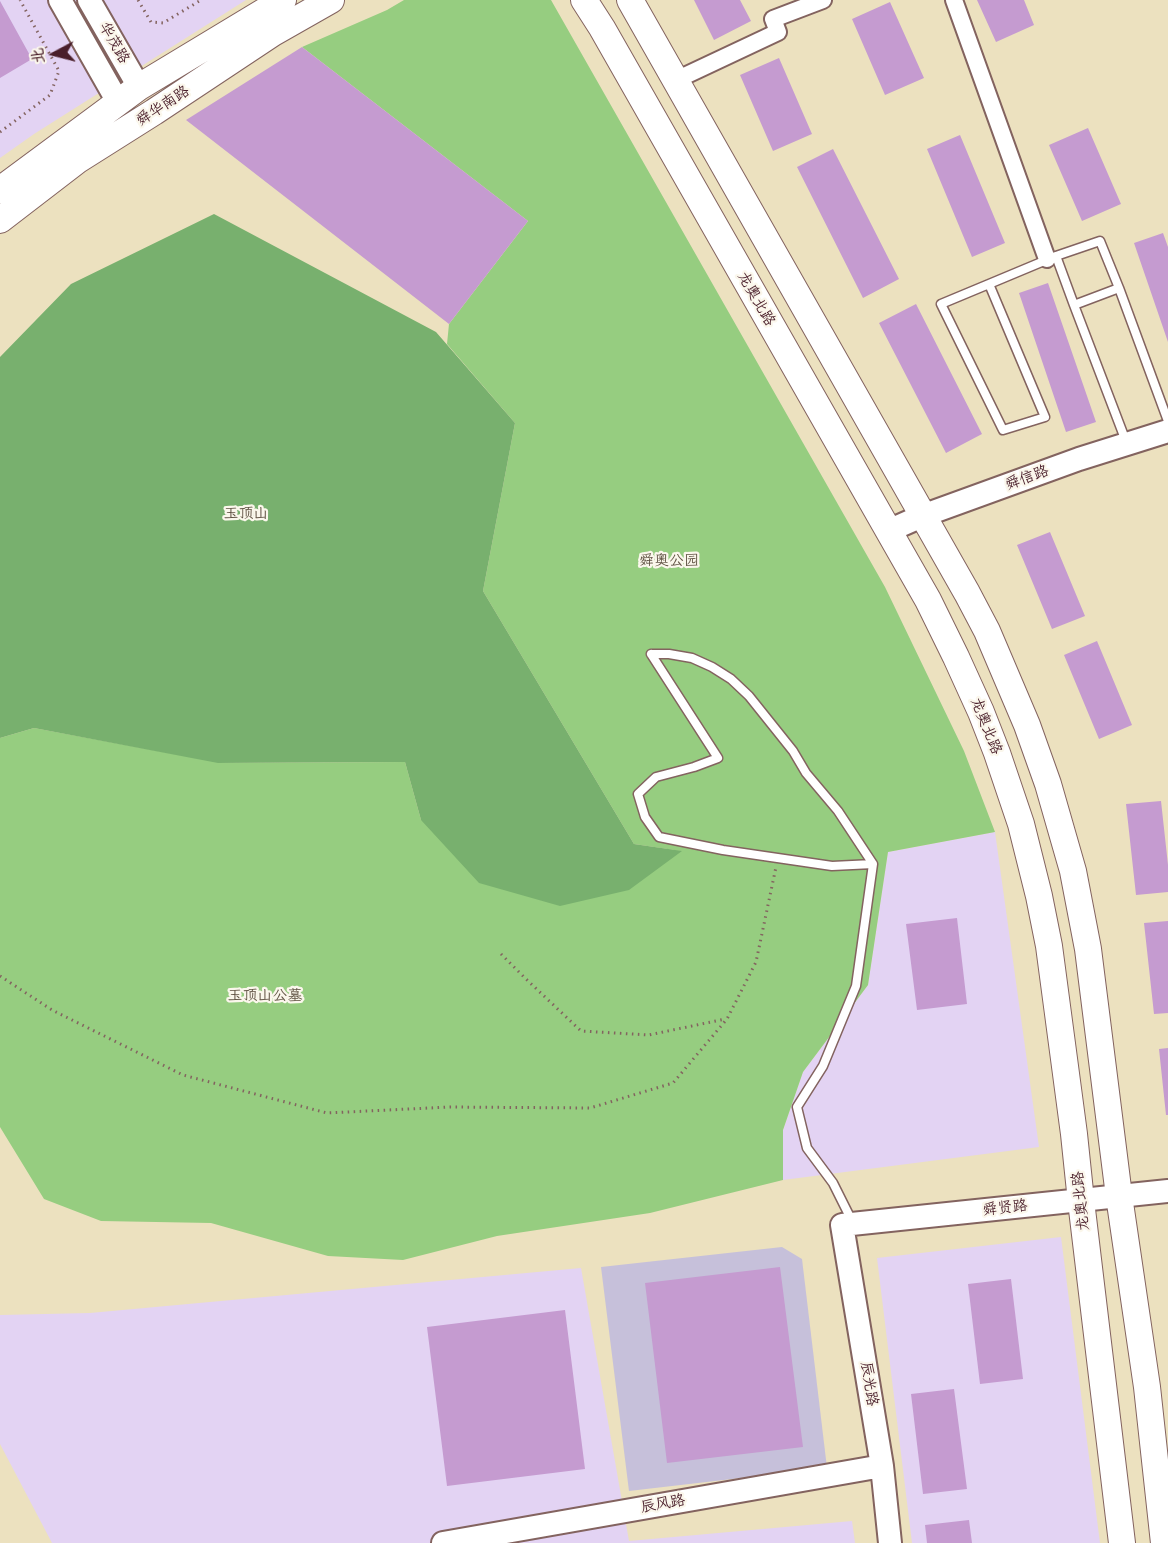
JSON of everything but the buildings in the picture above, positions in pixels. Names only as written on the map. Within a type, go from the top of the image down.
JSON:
[{"type":"main road","name":"舜华南路","points":[[0,190],[139,87],[283,0]]},
{"type":"main road","name":"舜华南路","points":[[0,220],[78,160],[273,33],[331,0]]},
{"type":"main road","name":"龙奥北路","points":[[584,0],[608,38],[928,600],[998,753],[1021,824],[1049,946],[1074,1134],[1122,1543]]},
{"type":"main road","points":[[630,0],[967,593],[987,631],[1027,725],[1048,784],[1073,871],[1088,949],[1119,1196],[1147,1387],[1164,1543]]},
{"type":"street","name":"华茂路","points":[[60,0],[118,102]]},
{"type":"street","name":"华茂路","points":[[89,0],[139,87]]},
{"type":"street","points":[[676,80],[778,32],[772,19],[823,0]]},
{"type":"street","points":[[954,0],[1052,258]]},
{"type":"street","name":"舜信路","points":[[888,531],[922,516],[1079,459],[1168,431]]},
{"type":"street","name":"舜贤路","points":[[848,1224],[1168,1191]]},
{"type":"street","name":"辰光路","points":[[848,1224],[882,1466],[890,1543]]},
{"type":"street","name":"辰风路","points":[[443,1543],[882,1466]]},
{"type":"lane","points":[[989,284],[1045,417],[1003,430],[940,304],[1052,258],[1100,241],[1168,421]]},
{"type":"lane","points":[[1052,258],[1074,305],[1127,444]]},
{"type":"lane","points":[[1074,305],[1119,288]]},
{"type":"lane","points":[[848,1224],[833,1182],[807,1148],[797,1107],[823,1066],[856,986],[873,864],[838,811],[806,773],[793,751],[749,696],[731,679],[692,658],[651,654],[718,758],[656,777],[638,794],[645,817],[659,837],[723,850],[832,866],[873,864]]},
{"type":"path","points":[[0,132],[50,95],[59,71],[20,0]]},
{"type":"path","points":[[138,0],[151,22],[163,23],[201,0]]},
{"type":"path","points":[[0,976],[52,1010],[183,1075],[327,1113],[450,1107],[590,1108],[672,1083],[727,1019],[756,962],[778,858]]},
{"type":"path","points":[[501,954],[581,1030],[650,1035],[727,1019]]},
{"type":"shaded area","points":[[0,0],[246,0],[34,134],[0,158]]},
{"type":"shaded area","points":[[995,832],[1039,1147],[783,1180],[783,1130],[803,1072],[868,985],[888,852]]},
{"type":"shaded area","points":[[1061,1237],[1100,1543],[912,1543],[877,1258]]},
{"type":"shaded area","points":[[782,1247],[802,1259],[827,1468],[629,1491],[601,1267]]},
{"type":"shaded area","points":[[581,1268],[629,1541],[852,1521],[855,1543],[52,1543],[0,1444],[0,1315],[90,1313]]},
{"type":"green space","points":[[404,0],[551,0],[885,587],[964,751],[995,832],[888,852],[868,985],[803,1072],[783,1130],[783,1180],[650,1213],[497,1236],[403,1260],[328,1256],[211,1223],[101,1221],[44,1199],[0,1127],[0,738],[34,728],[223,763],[405,762],[421,820],[681,851],[634,844],[483,591],[515,423],[447,344],[449,324],[528,221],[302,47],[387,10]]},
{"type":"green space","name":"玉顶山","points":[[214,214],[436,332],[515,423],[483,591],[634,844],[682,851],[629,890],[560,906],[479,883],[421,820],[405,762],[218,763],[34,728],[0,738],[0,357],[71,284]]},
{"type":"park label","name":"舜奥公园","points":[[669,561]]},
{"type":"park label","name":"玉顶山公墓","points":[[265,996]]}]
